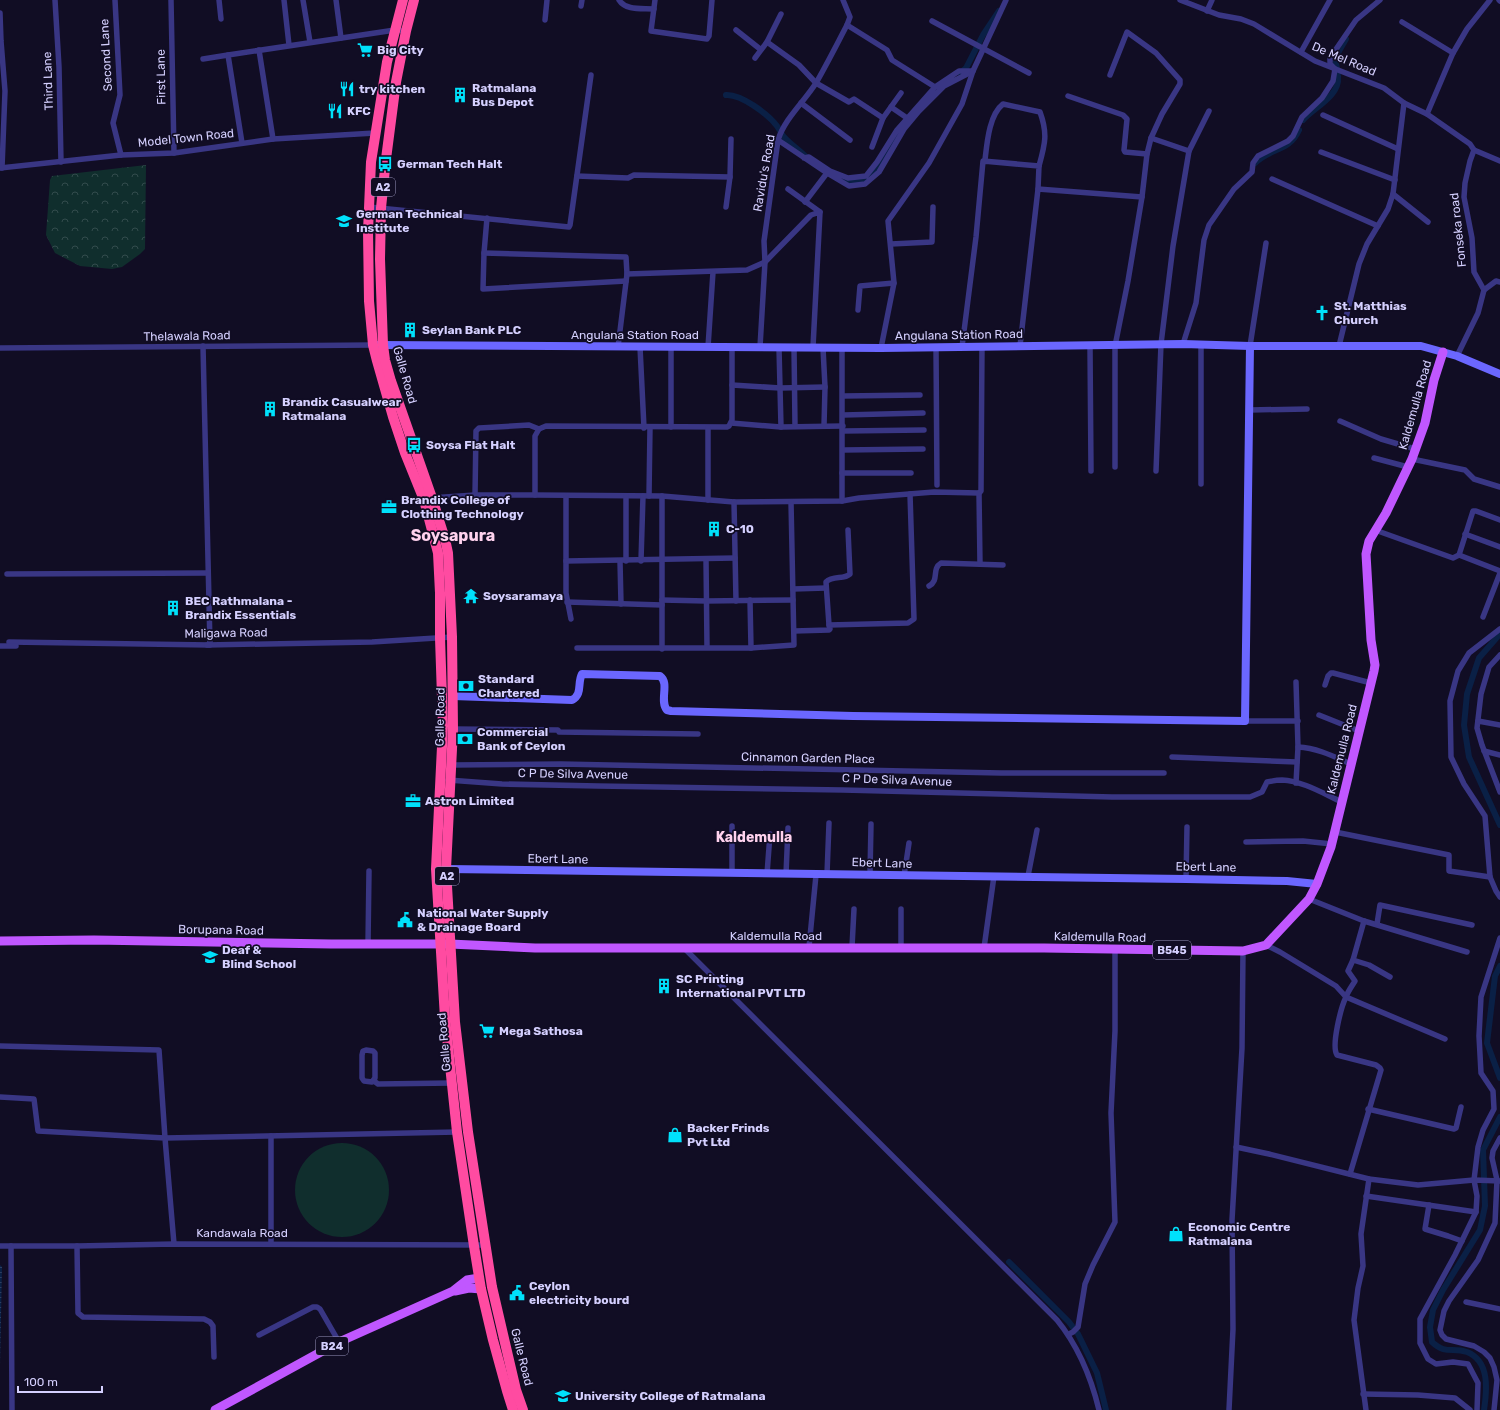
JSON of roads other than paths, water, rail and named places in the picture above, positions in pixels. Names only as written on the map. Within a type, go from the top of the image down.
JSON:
[{"type":"highway","name":"A2","points":[[395,30],[403,0]]},
{"type":"highway","name":"A2","points":[[406,31],[414,0]]},
{"type":"highway","name":"Galle Road","points":[[395,30],[387,62],[371,162],[368,231],[369,301],[378,345],[385,360],[428,499],[448,553],[452,637],[453,729],[446,869],[445,1018],[457,1132],[479,1278],[486,1288],[523,1410]]},
{"type":"highway","name":"Galle Road","points":[[378,345],[381,208],[396,82],[406,31]]},
{"type":"highway","name":"Galle Road","points":[[428,499],[438,553],[443,726],[436,870],[462,1085],[490,1277],[486,1288],[506,1391],[513,1410]]},
{"type":"highway","points":[[479,1278],[490,1277]]},
{"type":"main road","name":"Kaldemulla Road","points":[[446,944],[536,948],[809,947],[1243,951],[1266,945],[1309,899],[1317,884],[1332,844],[1375,665],[1371,640],[1366,554],[1369,541],[1386,513],[1412,458],[1425,422],[1434,380],[1443,352]]},
{"type":"main road","name":"Borupana Road","points":[[0,941],[94,940],[446,944]]},
{"type":"main road","name":"B24","points":[[454,1291],[467,1280],[479,1278]]},
{"type":"main road","name":"B24","points":[[215,1410],[339,1342],[454,1291],[469,1288],[486,1288]]},
{"type":"street","name":"Third Lane","points":[[55,0],[60,67],[61,162]]},
{"type":"street","name":"Second Lane","points":[[115,0],[115,27],[120,95],[113,124],[121,155]]},
{"type":"street","name":"First Lane","points":[[171,0],[174,153]]},
{"type":"street","points":[[219,0],[221,19]]},
{"type":"street","points":[[284,0],[289,45]]},
{"type":"street","points":[[303,0],[310,42]]},
{"type":"street","points":[[336,0],[341,38]]},
{"type":"street","points":[[545,20],[546,0]]},
{"type":"street","points":[[619,0],[622,5],[627,8],[654,9]]},
{"type":"street","points":[[655,0],[650,31],[707,39],[709,36],[712,0]]},
{"type":"street","points":[[843,0],[850,17],[847,25],[887,50],[892,60],[935,87]]},
{"type":"street","points":[[881,348],[894,283],[888,221],[929,163],[962,104],[980,46],[1006,0]]},
{"type":"street","name":"De Mel Road","points":[[1180,0],[1219,15],[1241,19],[1254,24],[1315,61],[1384,88],[1404,103],[1427,114],[1470,144],[1474,150]]},
{"type":"street","points":[[1207,11],[1212,0]]},
{"type":"street","points":[[1301,52],[1330,0]]},
{"type":"street","points":[[1183,344],[1196,303],[1204,240],[1209,225],[1234,189],[1252,172],[1253,163],[1258,156],[1288,141],[1293,136],[1302,117],[1322,98],[1333,81],[1335,69],[1330,64],[1330,58],[1356,20],[1380,0]]},
{"type":"street","points":[[1427,114],[1453,53],[1467,29],[1490,0]]},
{"type":"street","points":[[0,13],[6,91],[1,168]]},
{"type":"street","points":[[755,58],[760,49],[767,42],[781,14]]},
{"type":"street","points":[[932,21],[1029,73]]},
{"type":"street","points":[[1402,22],[1453,53]]},
{"type":"street","name":"Ravidu's Road","points":[[760,347],[765,262],[764,241],[779,137],[816,83],[847,25]]},
{"type":"street","points":[[203,59],[395,30],[406,31]]},
{"type":"street","points":[[736,30],[760,49]]},
{"type":"street","points":[[1110,75],[1127,32],[1156,53],[1180,80],[1180,84],[1162,114],[1151,138],[1147,154],[1142,197],[1128,281],[1115,346],[1115,467]]},
{"type":"street","points":[[767,42],[799,65],[816,83],[849,102],[854,99],[883,118]]},
{"type":"street","points":[[259,50],[273,138]]},
{"type":"street","points":[[228,55],[242,144]]},
{"type":"street","points":[[806,158],[830,171],[848,178],[866,176],[877,162],[897,130],[935,87],[960,71],[973,71]]},
{"type":"street","points":[[779,137],[827,173],[849,186],[865,184],[879,172],[904,129],[919,111],[944,86],[973,71]]},
{"type":"street","points":[[369,207],[569,227],[591,75]]},
{"type":"street","points":[[872,146],[883,118],[901,93]]},
{"type":"street","points":[[1068,96],[1123,115],[1127,119],[1125,152],[1147,154]]},
{"type":"street","points":[[801,103],[850,140]]},
{"type":"street","points":[[1339,346],[1359,264],[1367,244],[1388,209],[1393,194],[1404,103]]},
{"type":"street","points":[[962,347],[976,237],[982,163],[985,160],[989,130],[1003,104],[1040,112],[1045,131],[1045,143],[1039,166],[1038,189],[1020,346]]},
{"type":"street","points":[[891,107],[907,118]]},
{"type":"street","points":[[1156,471],[1161,344],[1173,246],[1189,151],[1209,111]]},
{"type":"street","points":[[1324,115],[1398,148]]},
{"type":"street","name":"Model Town Road","points":[[1,168],[121,155],[174,153],[242,144],[273,138],[375,133]]},
{"type":"street","points":[[1151,138],[1189,151]]},
{"type":"street","points":[[726,207],[730,177],[731,139]]},
{"type":"street","points":[[1474,150],[1500,161]]},
{"type":"street","name":"Fonseka road","points":[[1474,150],[1468,169],[1464,197],[1472,238],[1474,272],[1484,290]]},
{"type":"street","points":[[1322,152],[1395,180]]},
{"type":"street","points":[[985,160],[1039,166]]},
{"type":"street","points":[[805,202],[827,173]]},
{"type":"street","points":[[577,176],[628,178],[634,175],[730,177]]},
{"type":"street","points":[[1272,179],[1378,226]]},
{"type":"street","points":[[1038,189],[1142,197]]},
{"type":"street","points":[[788,190],[820,212]]},
{"type":"street","points":[[1393,194],[1428,222]]},
{"type":"street","points":[[891,244],[932,242],[933,207]]},
{"type":"street","points":[[626,274],[747,270],[765,262],[812,215],[820,212]]},
{"type":"street","points":[[813,347],[820,212]]},
{"type":"street","points":[[487,218],[483,288],[485,289],[626,281]]},
{"type":"street","points":[[1245,721],[1250,346],[1266,244]]},
{"type":"street","points":[[484,253],[624,256],[626,258],[626,281],[618,347]]},
{"type":"street","points":[[708,346],[713,272]]},
{"type":"street","points":[[1457,356],[1478,313],[1484,290],[1496,281],[1500,282]]},
{"type":"street","points":[[858,310],[860,286],[894,283]]},
{"type":"street","name":"Angulana Station Road","points":[[378,345],[618,347],[708,346],[779,348],[1115,346],[1161,344],[1250,346],[1421,346],[1457,356],[1500,374]]},
{"type":"street","name":"Thelawala Road","points":[[0,348],[155,348],[203,346],[378,345]]},
{"type":"street","points":[[1201,345],[1201,484]]},
{"type":"street","points":[[9,642],[210,645],[203,346]]},
{"type":"street","points":[[980,564],[979,493],[981,491],[982,346]]},
{"type":"street","points":[[1090,346],[1091,471]]},
{"type":"street","points":[[640,347],[644,428]]},
{"type":"street","points":[[671,347],[671,427]]},
{"type":"street","points":[[535,495],[535,436],[539,429],[546,426],[644,428],[727,427],[731,423],[732,347]]},
{"type":"street","points":[[794,347],[795,426]]},
{"type":"street","points":[[842,347],[842,501]]},
{"type":"street","points":[[936,347],[937,485]]},
{"type":"street","points":[[779,348],[781,426]]},
{"type":"street","points":[[823,348],[825,387],[824,426]]},
{"type":"street","points":[[732,385],[780,388],[825,387]]},
{"type":"street","points":[[842,396],[920,395]]},
{"type":"street","points":[[1250,410],[1307,409]]},
{"type":"street","points":[[843,415],[922,413]]},
{"type":"street","points":[[1340,421],[1381,439],[1415,449]]},
{"type":"street","points":[[731,423],[781,426],[824,426],[843,429],[924,430]]},
{"type":"street","points":[[475,495],[477,429],[529,425],[539,429]]},
{"type":"street","points":[[650,427],[650,496]]},
{"type":"street","points":[[708,428],[708,500]]},
{"type":"street","points":[[842,450],[923,449]]},
{"type":"street","points":[[1374,458],[1408,467]]},
{"type":"street","points":[[1412,458],[1465,470],[1474,479],[1500,487]]},
{"type":"street","points":[[842,473],[911,473]]},
{"type":"street","points":[[428,499],[475,495],[662,496],[734,502],[791,502],[842,501],[934,492],[979,493]]},
{"type":"street","points":[[829,625],[908,623],[914,619],[910,494]]},
{"type":"street","points":[[566,496],[567,602],[571,619]]},
{"type":"street","points":[[621,604],[626,496]]},
{"type":"street","points":[[641,561],[643,496]]},
{"type":"street","points":[[662,496],[662,648]]},
{"type":"street","points":[[734,502],[736,601]]},
{"type":"street","points":[[577,648],[751,648],[794,645],[791,502]]},
{"type":"street","points":[[1375,530],[1451,558],[1455,558],[1459,555],[1473,511],[1500,520]]},
{"type":"street","points":[[794,630],[829,630],[826,582],[832,578],[847,577],[850,574],[848,530]]},
{"type":"street","points":[[1465,534],[1500,547]]},
{"type":"street","points":[[1459,555],[1500,572],[1483,617]]},
{"type":"street","points":[[566,561],[641,561],[735,558]]},
{"type":"street","points":[[706,559],[707,647]]},
{"type":"street","points":[[929,586],[933,584],[936,579],[936,570],[938,565],[941,563],[1003,565]]},
{"type":"street","points":[[6,574],[208,573]]},
{"type":"street","points":[[793,589],[826,588]]},
{"type":"street","points":[[750,600],[751,648]]},
{"type":"street","points":[[567,602],[621,604],[794,600]]},
{"type":"street","points":[[1500,629],[1469,653],[1458,671],[1450,701],[1451,757],[1464,784],[1485,816],[1490,877],[1500,897]]},
{"type":"street","name":"Maligawa Road","points":[[0,646],[210,645],[372,642],[452,637]]},
{"type":"street","points":[[1500,655],[1489,667],[1481,694],[1478,721],[1478,728],[1484,751],[1500,792]]},
{"type":"street","points":[[1325,685],[1328,676],[1331,673],[1371,683]]},
{"type":"street","points":[[453,696],[572,700],[575,699],[579,693],[582,674],[660,676],[663,678],[664,682],[664,704],[667,710],[671,711],[853,716],[1298,722]]},
{"type":"street","points":[[1296,682],[1298,722],[1296,783]]},
{"type":"street","points":[[1319,715],[1359,731]]},
{"type":"street","points":[[1478,721],[1500,725]]},
{"type":"street","points":[[453,729],[698,734]]},
{"type":"street","points":[[1298,747],[1324,752],[1351,764]]},
{"type":"street","points":[[1484,751],[1500,755]]},
{"type":"street","points":[[1172,757],[1297,762]]},
{"type":"street","name":"Cinnamon Garden Place","points":[[452,765],[562,764],[1001,773],[1164,773]]},
{"type":"street","name":"C P De Silva Avenue","points":[[441,780],[538,785],[843,790],[1112,797],[1250,797],[1262,792],[1267,782],[1282,780],[1312,788],[1342,802]]},
{"type":"street","points":[[827,874],[829,823]]},
{"type":"street","points":[[870,874],[871,824]]},
{"type":"street","points":[[732,826],[732,873]]},
{"type":"street","points":[[1186,879],[1187,827]]},
{"type":"street","points":[[786,874],[788,828]]},
{"type":"street","points":[[1028,876],[1037,830]]},
{"type":"street","points":[[1334,832],[1449,855],[1449,871],[1490,877]]},
{"type":"street","points":[[768,874],[770,834]]},
{"type":"street","points":[[1246,842],[1302,841],[1332,844]]},
{"type":"street","points":[[904,876],[909,843]]},
{"type":"street","name":"Ebert Lane","points":[[446,869],[816,875],[870,874],[904,876],[1028,876],[1287,881],[1317,884]]},
{"type":"street","points":[[368,944],[369,871]]},
{"type":"street","points":[[809,947],[816,875]]},
{"type":"street","points":[[984,948],[994,876]]},
{"type":"street","points":[[1309,899],[1364,921],[1467,952]]},
{"type":"street","points":[[1377,924],[1380,905],[1472,925]]},
{"type":"street","points":[[852,948],[854,909]]},
{"type":"street","points":[[901,909],[901,948]]},
{"type":"street","points":[[1350,1174],[1381,1070],[1376,1065],[1337,1055],[1335,1050],[1336,1036],[1346,997],[1355,980],[1348,971],[1353,960],[1364,921]]},
{"type":"street","points":[[1477,1410],[1478,1383],[1468,1364],[1453,1362],[1436,1364],[1428,1359],[1420,1343],[1420,1319],[1476,1212],[1478,1147],[1483,1130],[1494,1109],[1493,1091],[1481,1073],[1479,1036],[1481,997],[1500,938]]},
{"type":"street","points":[[1266,945],[1336,986],[1346,997],[1445,1039]]},
{"type":"street","points":[[684,948],[937,1202],[1071,1333],[1089,1375],[1099,1410]]},
{"type":"street","points":[[1071,1333],[1078,1327],[1085,1284],[1115,1222],[1111,1113],[1115,1031],[1115,950]]},
{"type":"street","points":[[1229,1410],[1233,1329],[1232,1220],[1242,1048],[1243,951]]},
{"type":"street","points":[[1353,960],[1375,968],[1390,977]]},
{"type":"street","points":[[0,1046],[159,1050],[174,1244]]},
{"type":"street","points":[[374,1081],[375,1053],[373,1051],[366,1050],[362,1055],[362,1078],[364,1081],[374,1081],[378,1084],[452,1083]]},
{"type":"street","points":[[0,1097],[34,1099],[38,1131],[165,1138],[457,1132]]},
{"type":"street","points":[[1368,1110],[1454,1129],[1456,1128],[1461,1107]]},
{"type":"street","points":[[271,1136],[271,1244]]},
{"type":"street","points":[[1494,1410],[1497,1380],[1490,1358],[1474,1346],[1446,1339],[1440,1330],[1444,1311],[1449,1301],[1478,1260],[1493,1229],[1495,1222],[1497,1180],[1492,1158],[1493,1151],[1500,1138]]},
{"type":"street","points":[[1236,1147],[1369,1179],[1418,1185],[1476,1180],[1497,1180]]},
{"type":"street","points":[[1366,1410],[1354,1320],[1358,1288],[1363,1266],[1361,1234],[1369,1179]]},
{"type":"street","points":[[1366,1196],[1476,1212]]},
{"type":"street","points":[[1429,1205],[1425,1229],[1462,1241]]},
{"type":"street","name":"Kandawala Road","points":[[0,1246],[174,1244],[485,1245]]},
{"type":"street","points":[[12,1246],[12,1410]]},
{"type":"street","points":[[77,1246],[79,1316],[204,1319],[210,1322],[213,1326],[214,1357]]},
{"type":"street","points":[[1466,1302],[1500,1309]]},
{"type":"street","points":[[259,1335],[313,1307],[317,1307],[320,1309],[339,1342]]},
{"type":"street","points":[[1363,1394],[1418,1395],[1455,1398],[1470,1410]]},
{"type":"water","points":[[0,1265],[2,1267],[0,1365]]},
{"type":"waterway","points":[[960,73],[966,68],[983,35],[999,11]]},
{"type":"waterway","points":[[1303,120],[1335,90],[1338,77],[1335,58],[1346,39]]},
{"type":"waterway","points":[[726,95],[746,101],[761,111],[773,121],[783,136],[809,160]]},
{"type":"waterway","points":[[1255,163],[1268,154],[1285,146],[1295,137],[1299,130]]},
{"type":"waterway","points":[[837,177],[852,182],[862,181],[868,178],[878,168],[896,136]]},
{"type":"waterway","points":[[1500,634],[1479,658],[1467,694],[1464,725],[1469,757],[1500,825]]},
{"type":"waterway","points":[[1500,966],[1495,976],[1487,1043],[1500,1078]]},
{"type":"waterway","points":[[1484,1410],[1486,1385],[1480,1362],[1467,1352],[1445,1350],[1437,1346],[1432,1342],[1430,1327],[1433,1310],[1443,1290],[1480,1230],[1485,1206],[1483,1150],[1500,1117]]},
{"type":"waterway","points":[[1009,1262],[1069,1322],[1078,1334],[1097,1373],[1106,1410]]},
{"type":"place","name":"Big City","points":[[365,50]]},
{"type":"place","name":"try kitchen","points":[[347,89]]},
{"type":"place","name":"Ratmalana Bus Depot","points":[[460,95]]},
{"type":"place","name":"KFC","points":[[335,111]]},
{"type":"place","name":"German Tech Halt","points":[[385,164]]},
{"type":"place","name":"German Technical Institute","points":[[344,221]]},
{"type":"place","name":"St. Matthias Church","points":[[1322,313]]},
{"type":"place","name":"Seylan Bank PLC","points":[[410,330]]},
{"type":"place","name":"Brandix Casualwear Ratmalana","points":[[270,409]]},
{"type":"place","name":"Soysa Flat Halt","points":[[414,445]]},
{"type":"place","name":"Brandix College of Clothing Technology","points":[[389,507]]},
{"type":"place","name":"C-10","points":[[714,529]]},
{"type":"place","name":"Soysaramaya","points":[[471,596]]},
{"type":"place","name":"BEC Rathmalana - Brandix Essentials","points":[[173,608]]},
{"type":"place","name":"Standard Chartered","points":[[466,686]]},
{"type":"place","name":"Commercial Bank of Ceylon","points":[[465,739]]},
{"type":"place","name":"Astron Limited","points":[[413,801]]},
{"type":"place","name":"National Water Supply & Drainage Board","points":[[405,920]]},
{"type":"place","name":"Deaf & Blind School","points":[[210,957]]},
{"type":"place","name":"SC Printing International PVT LTD","points":[[664,986]]},
{"type":"place","name":"Mega Sathosa","points":[[487,1031]]},
{"type":"place","name":"Backer Frinds Pvt Ltd","points":[[675,1135]]},
{"type":"place","name":"Economic Centre Ratmalana","points":[[1176,1234]]},
{"type":"place","name":"Ceylon electricity bourd","points":[[517,1293]]},
{"type":"place","name":"University College of Ratmalana","points":[[563,1396]]},
{"type":"district","name":"Soysapura","points":[[453,535]]},
{"type":"district","name":"Kaldemulla","points":[[754,837]]}]
